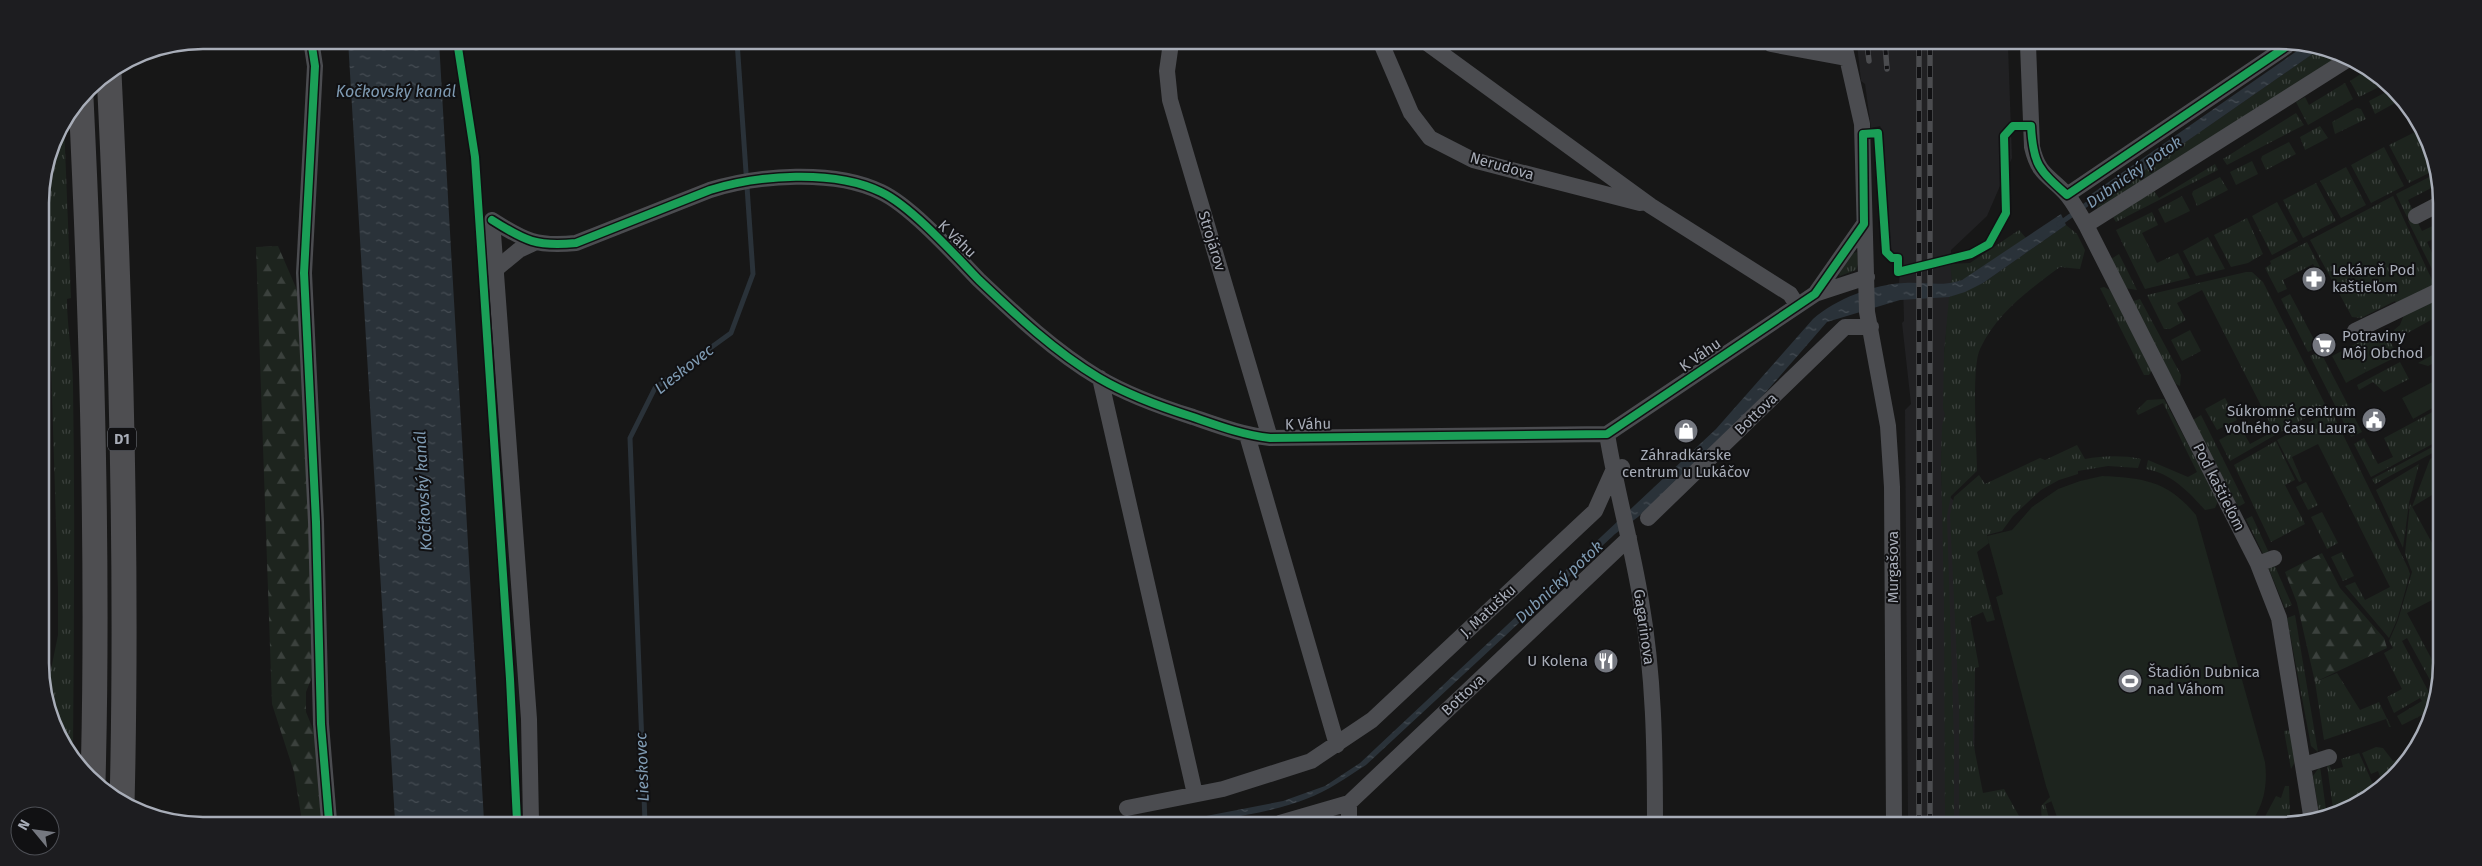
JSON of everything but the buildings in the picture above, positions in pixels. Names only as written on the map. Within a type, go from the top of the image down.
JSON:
[{"type":"highway","name":"D1","points":[[109,81],[116,202],[124,538],[122,794]]},
{"type":"highway","name":"D1","points":[[81,108],[92,378],[95,550],[94,772]]},
{"type":"street","points":[[313,49],[315,66],[304,273],[316,522],[321,724],[329,817]]},
{"type":"street","name":"Strojárov","points":[[1170,49],[1167,71],[1170,100],[1270,438]]},
{"type":"street","name":"Nerudova","points":[[1384,49],[1411,113],[1430,138],[1473,160],[1651,206]]},
{"type":"street","name":"Nerudova","points":[[1435,49],[1651,206],[1790,294],[1797,305]]},
{"type":"street","points":[[1824,49],[1845,51]]},
{"type":"street","points":[[2028,49],[2032,147],[2035,160],[2042,172],[2077,210]]},
{"type":"street","points":[[2077,210],[2283,49]]},
{"type":"street","name":"Murgašova","points":[[1845,51],[1862,124],[1864,224],[1869,319],[1888,426],[1892,488],[1894,817]]},
{"type":"street","points":[[2077,210],[2342,62]]},
{"type":"street","name":"K Váhu","points":[[534,243],[553,245],[576,243],[710,190],[733,183],[805,178],[841,180],[870,187],[895,200],[1013,313],[1051,346],[1100,378],[1162,407],[1247,435],[1270,438],[1608,434],[1815,294]]},
{"type":"street","points":[[2416,216],[2433,207]]},
{"type":"street","name":"Pod kaštieľom","points":[[2077,210],[2258,564],[2279,618],[2311,814]]},
{"type":"street","points":[[531,817],[529,719],[492,220],[534,243]]},
{"type":"street","points":[[1815,294],[1864,224]]},
{"type":"street","points":[[496,269],[519,250],[534,243]]},
{"type":"street","points":[[1815,294],[1867,283]]},
{"type":"street","points":[[2355,331],[2433,293]]},
{"type":"street","name":"Bottova","points":[[1648,518],[1845,327],[1869,319]]},
{"type":"street","points":[[1100,378],[1195,794]]},
{"type":"street","name":"Gagarinova","points":[[1608,434],[1618,469],[1620,502],[1642,602],[1652,692],[1654,817]]},
{"type":"street","points":[[1247,435],[1337,745]]},
{"type":"street","name":"J. Matušku","points":[[1127,808],[1223,789],[1311,761],[1337,745],[1372,720],[1595,511],[1618,469]]},
{"type":"street","name":"Bottova","points":[[1301,817],[1349,803],[1629,536]]},
{"type":"street","points":[[2258,564],[2274,558]]},
{"type":"street","points":[[2304,765],[2329,757]]},
{"type":"street","points":[[1349,803],[1349,817]]},
{"type":"shaded area","points":[[1858,49],[2008,49],[2012,158],[1987,216],[1951,250],[1952,279],[1944,353],[1945,414],[1941,461],[1942,489],[1956,503],[1975,668],[1974,817],[1908,817],[1905,410],[1911,404],[1902,323],[1904,321],[1903,283],[1899,283],[1901,254],[1894,254],[1889,249],[1883,132],[1880,126],[1871,128],[1865,84],[1861,81]]},
{"type":"green space","points":[[2314,53],[2335,59],[2099,210],[2095,205]]},
{"type":"green space","points":[[2362,73],[2380,86],[2359,97],[2350,81]]},
{"type":"green space","points":[[2345,83],[2353,99],[2308,125],[2296,102],[2305,97],[2309,105]]},
{"type":"green space","points":[[2386,92],[2395,103],[2375,114],[2369,101]]},
{"type":"green space","points":[[2357,108],[2361,109],[2366,119],[2335,134],[2332,122]]},
{"type":"green space","points":[[2296,113],[2304,125],[2227,165],[2223,159]]},
{"type":"green space","points":[[2320,126],[2328,138],[2305,150],[2300,137]]},
{"type":"green space","points":[[2415,132],[2425,153],[2430,172],[2409,183],[2389,145]]},
{"type":"green space","points":[[64,135],[71,298],[67,299],[67,310],[73,386],[73,746],[57,713],[50,684],[50,676],[58,635],[49,301],[49,192],[54,163]]},
{"type":"green space","points":[[2289,142],[2296,154],[2266,170],[2261,159],[2262,156]]},
{"type":"green space","points":[[2384,147],[2404,186],[2371,203],[2351,165]]},
{"type":"green space","points":[[2252,161],[2258,174],[2236,185],[2230,172]]},
{"type":"green space","points":[[2215,164],[2218,170],[2116,222],[2113,217],[2154,191],[2159,198]]},
{"type":"green space","points":[[2346,167],[2366,205],[2341,218],[2320,181]]},
{"type":"green space","points":[[2431,176],[2432,187],[2408,200],[2414,213],[2407,217],[2396,194]]},
{"type":"green space","points":[[2220,177],[2228,190],[2197,206],[2192,194],[2193,191]]},
{"type":"green space","points":[[2316,183],[2336,221],[2303,238],[2283,200]]},
{"type":"green space","points":[[2182,196],[2190,211],[2165,223],[2158,209]]},
{"type":"green space","points":[[2393,196],[2433,282],[2430,291],[2397,304],[2395,301],[2361,318],[2352,317],[2310,240]]},
{"type":"green space","points":[[2277,202],[2298,241],[2272,255],[2252,216]]},
{"type":"green space","points":[[2152,212],[2158,225],[2142,233],[2157,263],[2178,253],[2190,278],[2145,289],[2116,230]]},
{"type":"green space","points":[[2415,217],[2422,231],[2433,226],[2433,239],[2427,242],[2433,255],[2433,270],[2432,269],[2408,221]]},
{"type":"green space","points":[[2247,218],[2263,254],[2248,263],[2231,267],[2214,235]]},
{"type":"green space","points":[[2066,225],[2077,234],[2085,250],[2080,269],[2060,267],[2004,313],[1987,336],[1977,359],[1975,408],[1977,471],[1951,496],[1947,516],[1954,740],[1954,817],[1945,817],[1941,461],[1942,426],[1945,414],[1943,409],[1944,353],[1949,297],[1983,283]]},
{"type":"green space","points":[[2019,230],[2026,238],[1970,277],[1950,284],[1952,279],[1950,264],[1970,263]]},
{"type":"green space","points":[[2208,237],[2225,269],[2196,276],[2183,251]]},
{"type":"green space","points":[[2307,242],[2322,271],[2318,273],[2313,264],[2283,280],[2287,289],[2278,293],[2265,268],[2271,264],[2270,261]]},
{"type":"green space","points":[[278,246],[297,290],[316,667],[306,692],[306,712],[315,734],[321,817],[301,817],[294,772],[272,704],[256,247]]},
{"type":"green space","points":[[1857,252],[1858,264],[1856,270],[1840,276],[1838,272],[1851,254]]},
{"type":"green space","points":[[2119,254],[2137,290],[2125,288],[2111,259]]},
{"type":"green space","points":[[2252,272],[2263,282],[2326,406],[2230,461],[2219,440],[2241,428],[2250,444],[2274,431],[2202,290],[2177,303],[2186,320],[2170,329],[2164,329],[2147,295]]},
{"type":"green space","points":[[2104,287],[2110,290],[2152,370],[2149,375],[2144,375],[2100,288]]},
{"type":"green space","points":[[2290,294],[2318,347],[2308,352],[2281,299]]},
{"type":"green space","points":[[2431,298],[2433,319],[2404,335],[2403,332],[2396,335],[2394,330],[2400,325],[2405,312]]},
{"type":"green space","points":[[2140,299],[2181,375],[2180,386],[2176,384],[2130,302]]},
{"type":"green space","points":[[2190,330],[2201,351],[2182,361],[2171,340]]},
{"type":"green space","points":[[2385,332],[2398,356],[2366,372],[2353,345],[2364,340],[2361,335]]},
{"type":"green space","points":[[2353,345],[2366,372],[2346,383],[2332,356]]},
{"type":"green space","points":[[2320,351],[2362,432],[2351,437],[2310,356]]},
{"type":"green space","points":[[2433,355],[2433,364],[2428,366],[2418,363]]},
{"type":"green space","points":[[2400,362],[2409,379],[2384,392],[2373,382],[2359,390],[2357,385]]},
{"type":"green space","points":[[2433,382],[2433,408],[2413,419],[2402,398]]},
{"type":"green space","points":[[2225,398],[2237,420],[2217,430],[2205,409]]},
{"type":"green space","points":[[2164,399],[2218,501],[2215,508],[2205,510],[2179,484],[2164,475],[2146,469],[2148,460],[2188,477],[2197,472],[2163,403],[2138,415],[2136,411],[2147,400]]},
{"type":"green space","points":[[2331,410],[2410,574],[2397,620],[2389,638],[2345,586],[2355,582],[2365,600],[2390,587],[2318,444],[2292,457],[2302,481],[2299,482],[2277,440]]},
{"type":"green space","points":[[2433,412],[2433,444],[2371,477],[2354,444],[2364,438],[2378,464],[2393,457],[2384,438]]},
{"type":"green space","points":[[2201,415],[2245,503],[2238,507],[2193,420]]},
{"type":"green space","points":[[2276,441],[2295,480],[2285,485],[2305,524],[2271,542],[2234,465]]},
{"type":"green space","points":[[2077,445],[2085,459],[2113,456],[2141,459],[2138,468],[2108,466],[2078,471],[2078,474],[2059,480],[2041,490],[2013,516],[2002,531],[1987,535],[1989,543],[1977,552],[1995,620],[1987,622],[1983,612],[1970,618],[1979,667],[1975,668],[1973,742],[1983,793],[2004,789],[2020,817],[1959,817],[1959,706],[1950,515],[1954,497],[1979,475],[1985,484],[2040,458],[2045,460]]},
{"type":"green space","points":[[2433,447],[2433,453],[2375,484],[2372,479]]},
{"type":"green space","points":[[2433,458],[2433,494],[2412,507],[2430,459]]},
{"type":"green space","points":[[2419,464],[2409,503],[2403,548],[2376,490]]},
{"type":"green space","name":"Štadión Dubnica nad Váhom","points":[[2102,476],[2130,478],[2154,483],[2175,495],[2196,515],[2265,762],[2264,796],[2254,817],[2057,817],[2046,786],[1996,597],[2003,594],[1987,536],[2012,530],[2032,507],[2058,489]]},
{"type":"green space","points":[[2306,482],[2318,505],[2308,510],[2296,487]]},
{"type":"green space","points":[[2410,503],[2433,545],[2433,602],[2432,600],[2407,613],[2433,664],[2432,684],[2407,638],[2402,641],[2430,694],[2425,714],[2402,725],[2397,716],[2422,701],[2420,698],[2394,713],[2387,697],[2402,689],[2384,653],[2393,648],[2389,641],[2398,620],[2412,572],[2405,554]]},
{"type":"green space","points":[[2322,512],[2338,543],[2327,549],[2311,517]]},
{"type":"green space","points":[[2252,516],[2270,555],[2264,556],[2246,519]]},
{"type":"green space","points":[[2342,552],[2354,576],[2343,581],[2331,557]]},
{"type":"green space","points":[[2322,553],[2340,588],[2384,638],[2387,648],[2315,682],[2297,603],[2285,572]]},
{"type":"green space","points":[[2274,564],[2292,605],[2285,608],[2268,567]]},
{"type":"green space","points":[[2295,615],[2318,752],[2311,746],[2287,618]]},
{"type":"green space","points":[[2337,673],[2360,710],[2379,702],[2391,727],[2389,727],[2386,719],[2324,740],[2315,682]]},
{"type":"green space","points":[[2291,730],[2296,760],[2291,769],[2284,731]]},
{"type":"green space","points":[[2376,747],[2383,748],[2393,761],[2400,758],[2381,779],[2378,771],[2371,774],[2362,753]]},
{"type":"green space","points":[[2359,753],[2373,785],[2356,797],[2333,808],[2327,765],[2329,763],[2331,770],[2343,767],[2341,759]]},
{"type":"green space","points":[[2320,766],[2326,810],[2319,812],[2313,776]]},
{"type":"green space","points":[[2285,786],[2289,786],[2290,817],[2265,817],[2276,796],[2281,798]]},
{"type":"green space","points":[[2051,796],[2052,801],[2045,804],[2049,817],[2042,817],[2041,806]]},
{"type":"water","name":"Kočkovský kanál","points":[[349,49],[439,49],[484,817],[395,817]]},
{"type":"water","points":[[2298,50],[2314,53],[2095,205],[2090,195]]},
{"type":"water","points":[[2061,214],[2066,225],[1983,283],[1965,292],[1949,297],[1900,300],[1827,322],[1732,431],[1638,517],[1615,534],[1366,765],[1322,792],[1292,804],[1239,816],[1201,817],[1283,801],[1325,786],[1360,763],[1716,429],[1813,319],[1822,312],[1844,299],[1881,286],[1905,283],[1948,283],[1962,280]]},
{"type":"waterway","name":"Lieskovec","points":[[645,817],[630,438],[655,388],[731,333],[753,274],[738,49]]},
{"type":"waterway","name":"Dubnický potok","points":[[2059,224],[2097,197]]},
{"type":"railway","points":[[1868,49],[1869,61]]},
{"type":"railway","points":[[1885,49],[1887,69]]},
{"type":"railway","points":[[1919,49],[1919,817]]},
{"type":"railway","points":[[1930,49],[1930,817]]},
{"type":"cycle path","points":[[312,49],[315,66],[304,273],[316,522],[321,724],[329,817]]},
{"type":"cycle path","points":[[458,49],[475,157],[510,679],[517,817]]},
{"type":"cycle path","points":[[492,220],[523,238],[532,241],[551,244],[576,243],[710,190],[729,185],[773,178],[819,177],[841,180],[881,192],[906,208],[1022,320],[1082,368],[1133,395],[1222,427],[1250,435],[1270,438],[1607,434],[1815,294],[1864,224],[1863,134],[1878,133],[1886,252],[1892,258],[1898,258],[1898,272],[1971,254],[1989,244],[2006,213],[2004,136],[2013,126],[2031,126],[2034,150],[2039,166],[2067,195],[2282,49]]},
{"type":"place","name":"Lekáreň Pod kaštieľom","points":[[2314,279]]},
{"type":"place","name":"Potraviny Môj Obchod","points":[[2324,345]]},
{"type":"place","name":"Súkromné centrum voľného času Laura","points":[[2374,420]]},
{"type":"place","name":"Záhradkárske centrum u Lukáčov","points":[[1686,431]]},
{"type":"place","name":"U Kolena","points":[[1606,661]]},
{"type":"place","name":"Štadión Dubnica nad Váhom","points":[[2130,681]]}]
